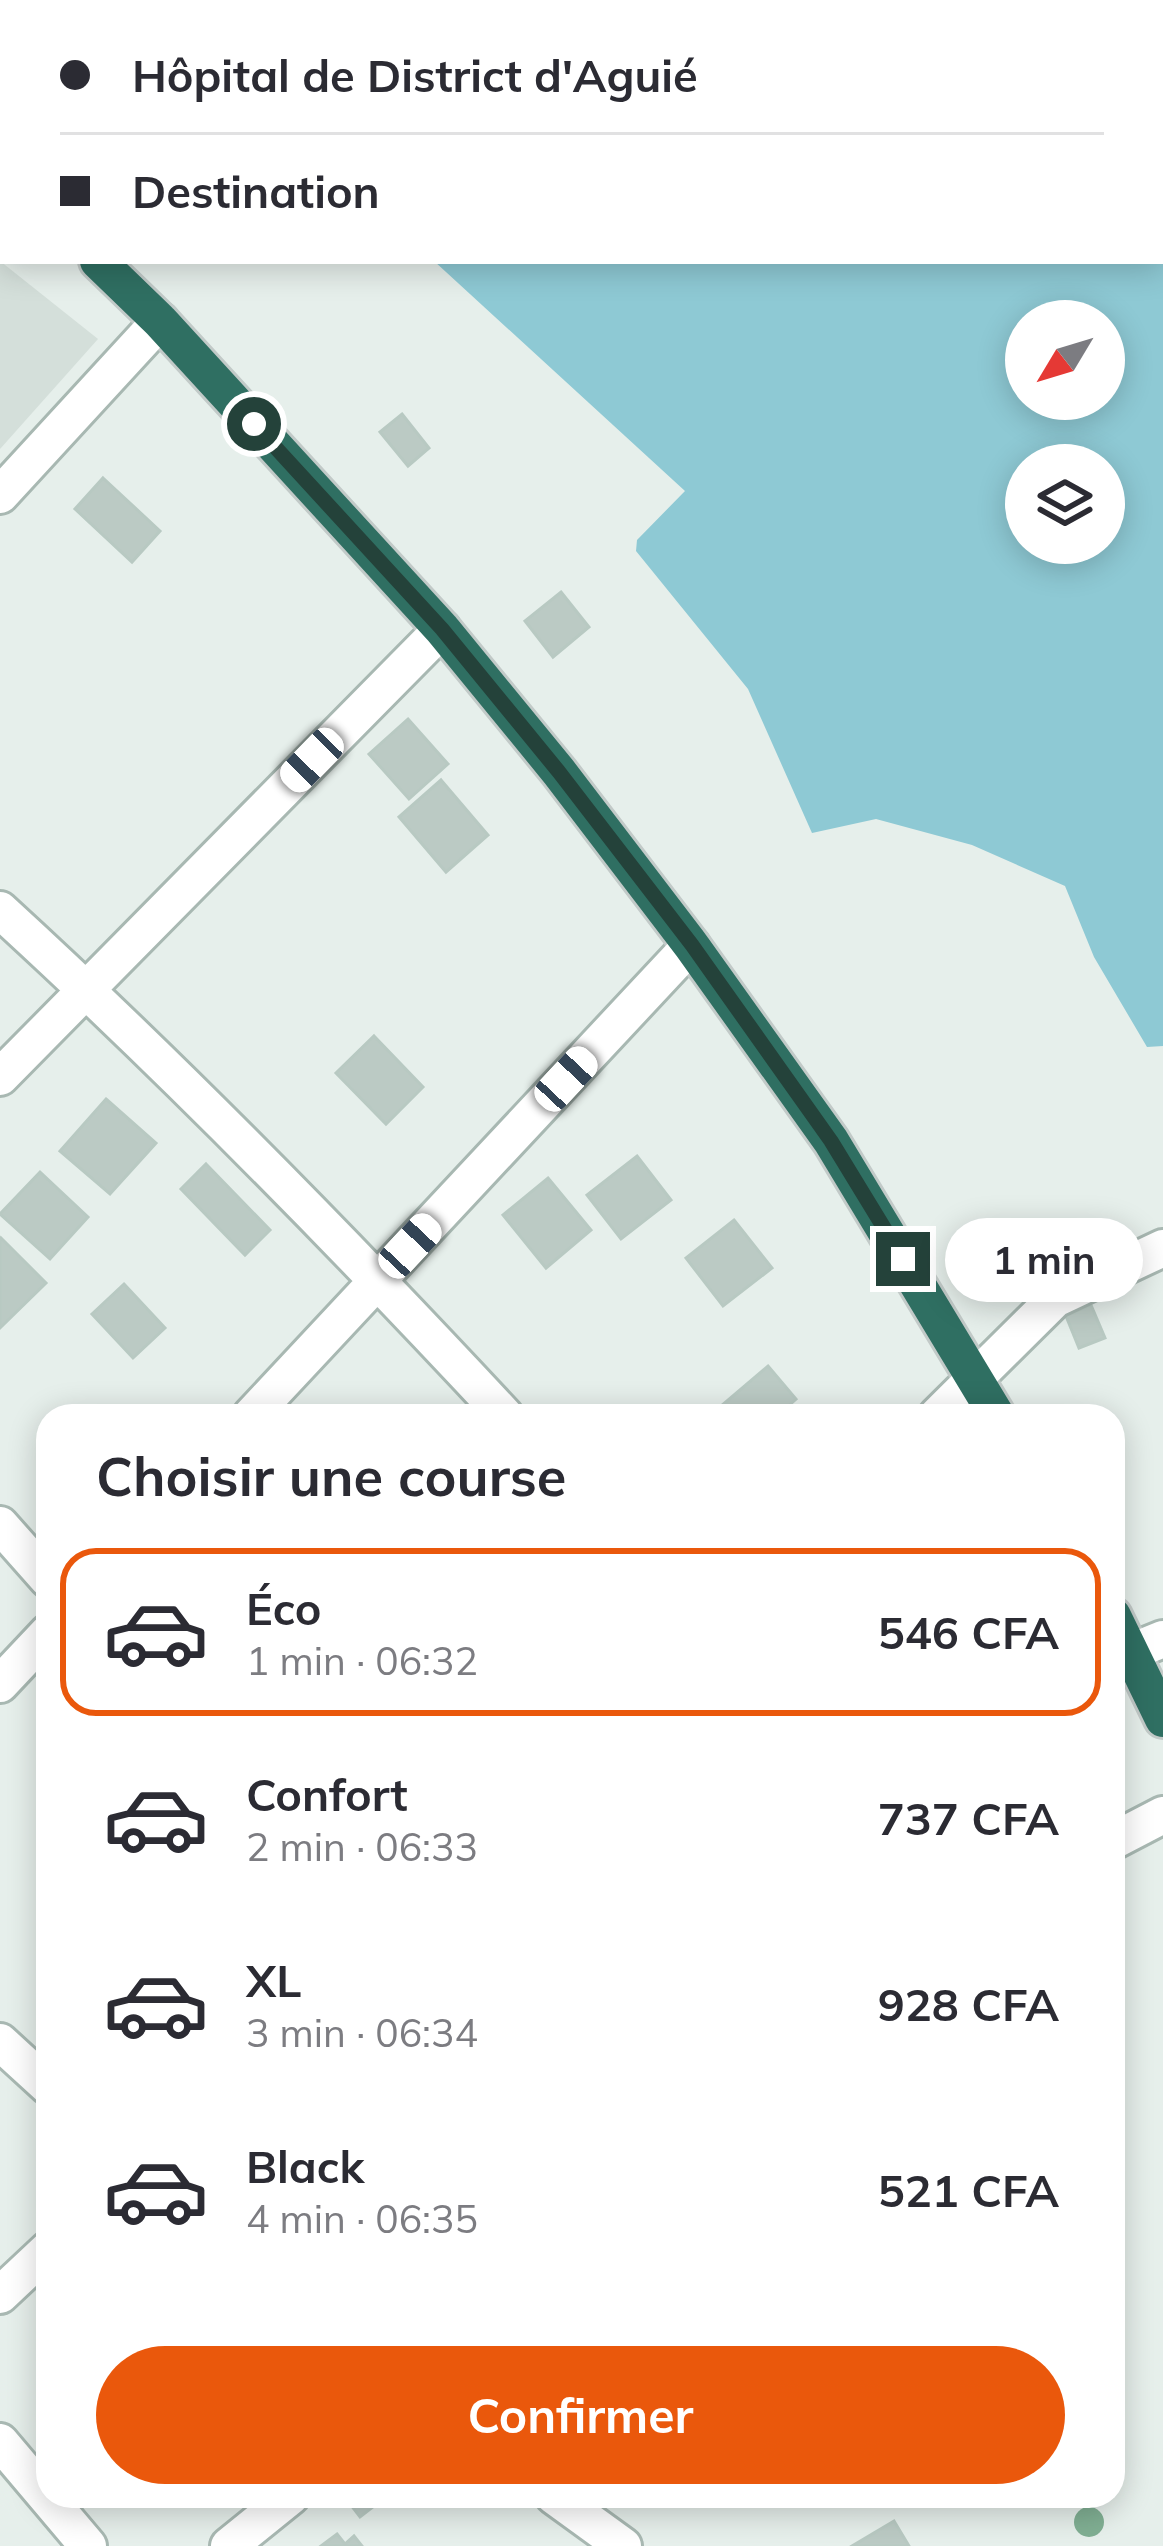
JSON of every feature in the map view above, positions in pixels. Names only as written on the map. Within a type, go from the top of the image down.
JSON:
[{"type":"highway","points":[[101,264],[160,321],[442,629],[559,772],[692,945],[831,1141],[990,1404]]},
{"type":"highway","points":[[1147,1645],[1163,1719]]},
{"type":"street","points":[[0,495],[160,321]]},
{"type":"street","points":[[0,1077],[442,629]]},
{"type":"street","points":[[0,910],[86,989],[378,1280],[494,1404]]},
{"type":"street","points":[[262,1404],[692,945]]},
{"type":"street","points":[[949,1404],[1055,1299],[1163,1248]]},
{"type":"street","points":[[0,1525],[36,1566]]},
{"type":"street","points":[[0,1684],[36,1646]]},
{"type":"street","points":[[1125,1835],[1163,1815]]},
{"type":"street","points":[[0,2042],[36,2075]]},
{"type":"street","points":[[0,2295],[36,2261]]},
{"type":"street","points":[[0,2442],[36,2485]]},
{"type":"street","points":[[56,2508],[88,2546]]},
{"type":"street","points":[[230,2546],[276,2508]]},
{"type":"street","points":[[570,2508],[622,2546]]},
{"type":"shaded area","points":[[0,264],[4,264],[98,339],[0,449]]},
{"type":"water","points":[[437,264],[1163,264],[1163,1046],[1147,1047],[1094,957],[1065,886],[972,845],[876,819],[812,833],[748,689],[636,551],[637,540],[685,491]]},
{"type":"building","points":[[402,414],[429,448],[408,466],[380,432]]},
{"type":"building","points":[[103,478],[160,531],[132,562],[75,509]]},
{"type":"building","points":[[561,592],[589,627],[553,657],[525,621]]},
{"type":"building","points":[[408,719],[448,764],[409,799],[369,754]]},
{"type":"building","points":[[441,780],[488,835],[446,872],[399,817]]},
{"type":"building","points":[[374,1036],[423,1087],[386,1124],[336,1073]]},
{"type":"building","points":[[106,1099],[156,1143],[110,1194],[60,1151]]},
{"type":"building","points":[[637,1156],[671,1200],[621,1239],[587,1195]]},
{"type":"building","points":[[206,1164],[270,1230],[245,1255],[181,1189]]},
{"type":"building","points":[[40,1172],[88,1217],[50,1259],[0,1214]]},
{"type":"building","points":[[548,1178],[591,1230],[546,1268],[503,1215]]},
{"type":"building","points":[[734,1220],[772,1268],[723,1306],[686,1258]]},
{"type":"building","points":[[0,1240],[46,1283],[0,1328]]},
{"type":"building","points":[[124,1284],[165,1328],[133,1358],[92,1314]]},
{"type":"building","points":[[1091,1305],[1105,1338],[1079,1348],[1066,1316]]},
{"type":"building","points":[[768,1366],[796,1399],[790,1404],[724,1404]]},
{"type":"building","points":[[894,2521],[909,2546],[852,2546]]},
{"type":"building","points":[[337,2534],[345,2544],[354,2536],[362,2546],[321,2546]]},
{"type":"route","points":[[254,424],[442,629],[559,772],[692,945],[831,1141],[903,1259]]}]
